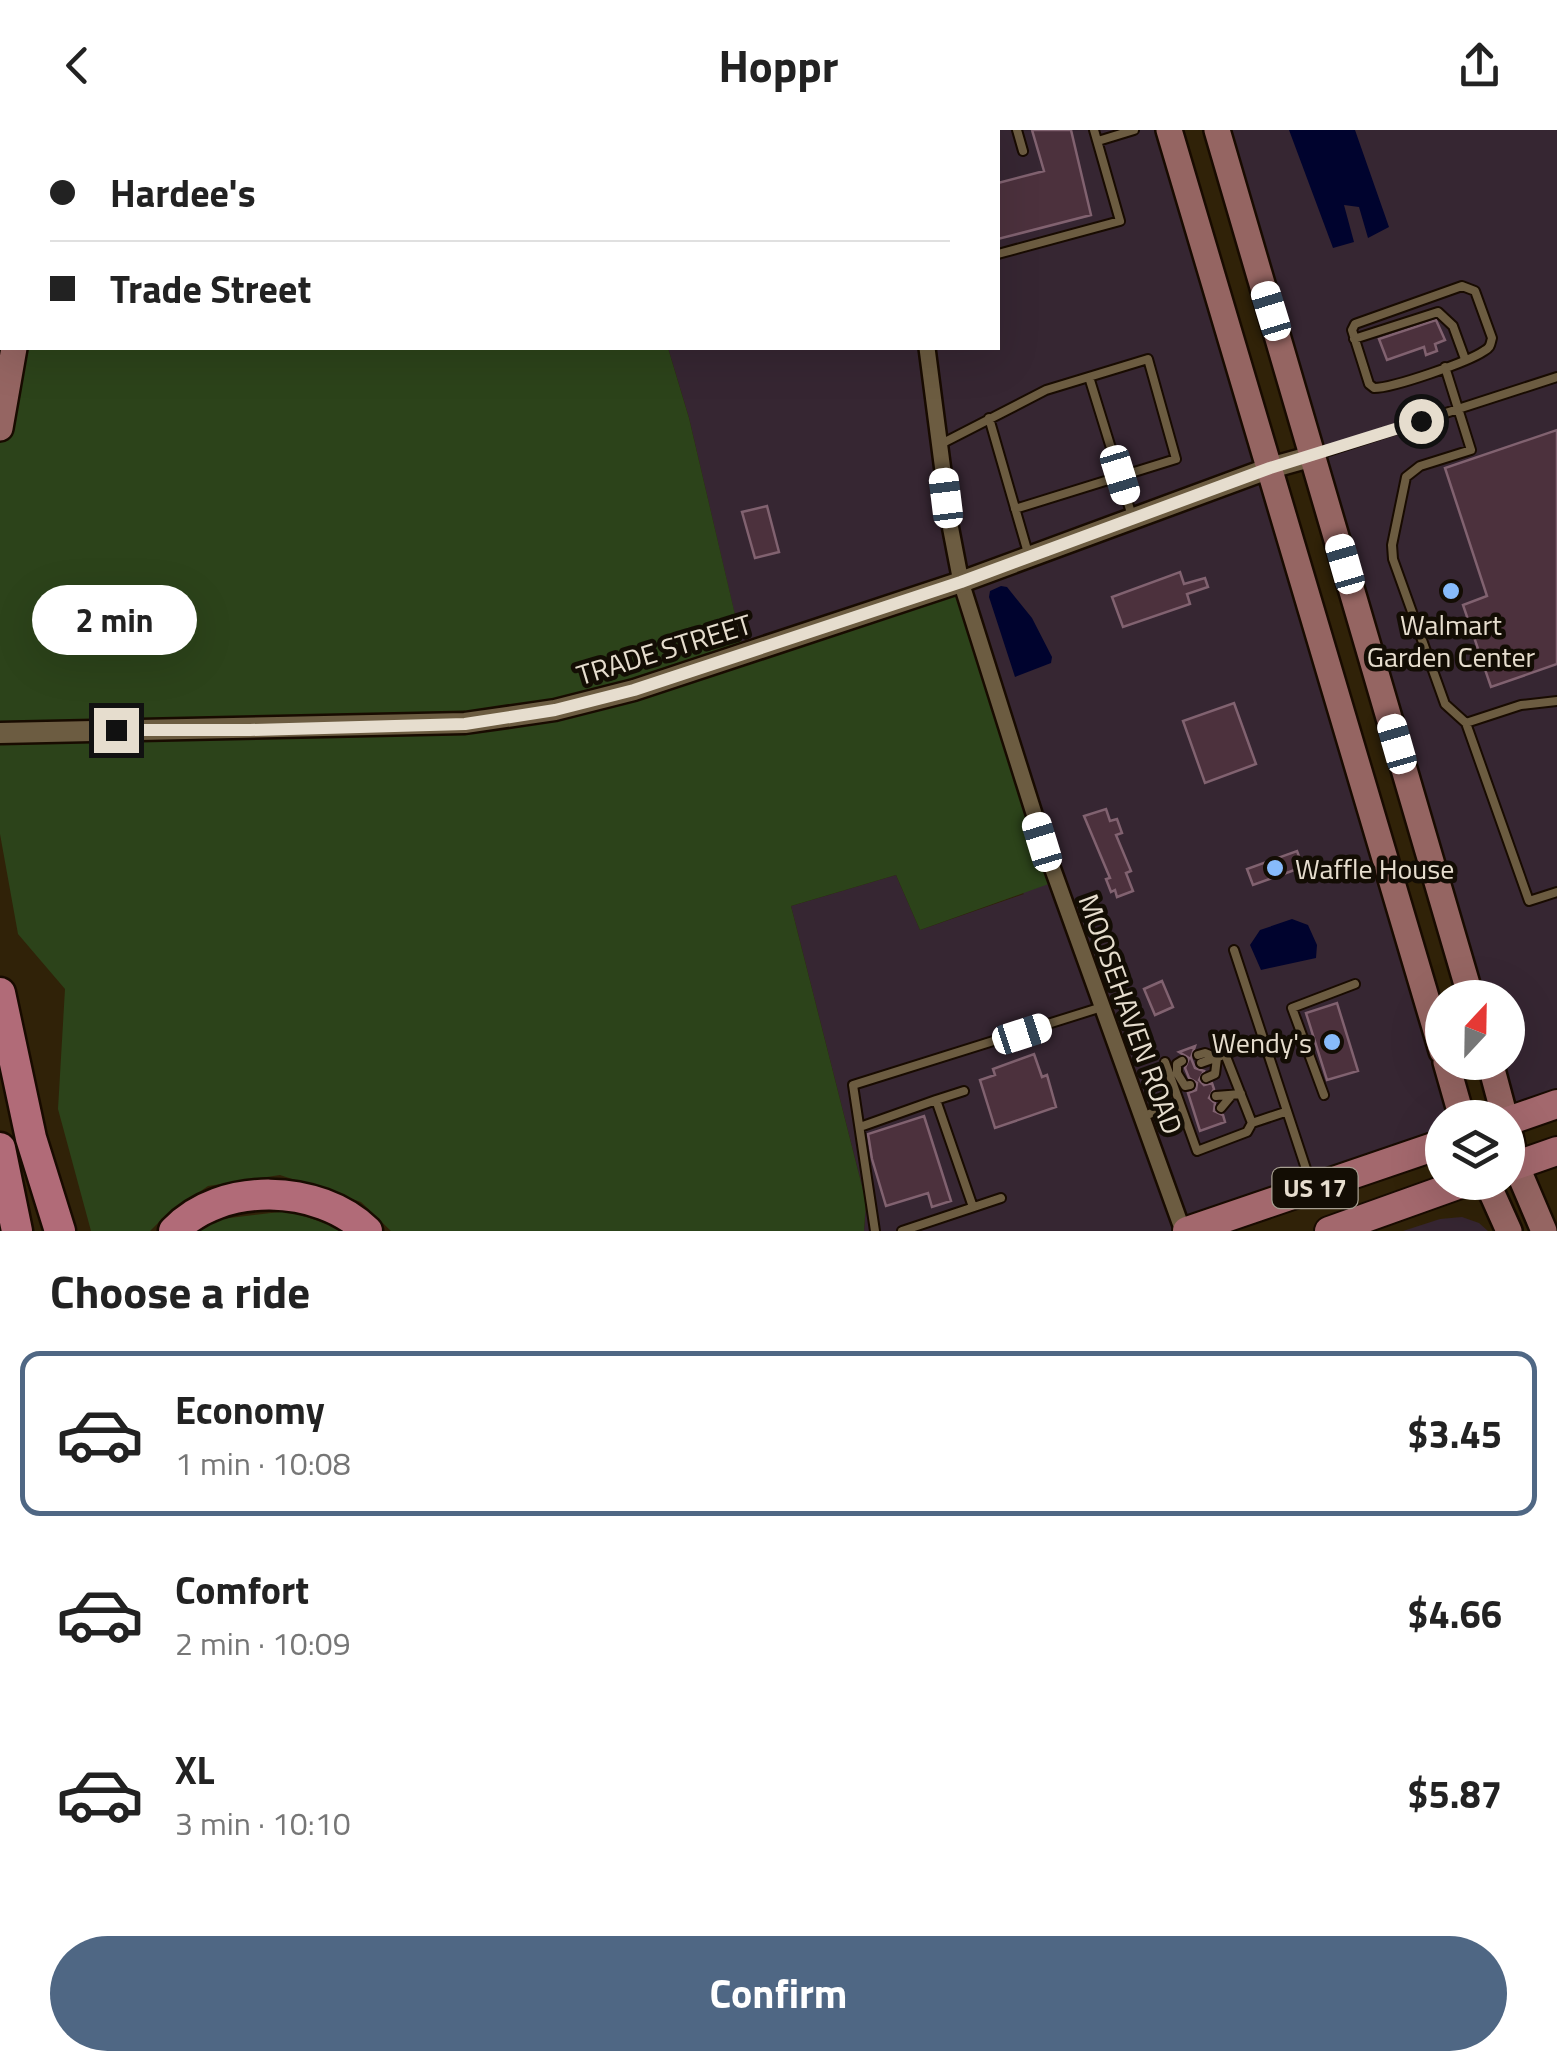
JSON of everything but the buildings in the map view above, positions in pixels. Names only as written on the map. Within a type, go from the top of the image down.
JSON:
[{"type":"highway","points":[[0,993],[31,1138],[60,1231]]},
{"type":"highway","points":[[1525,1115],[1557,1104]]},
{"type":"highway","points":[[0,1148],[16,1231]]},
{"type":"highway","name":"US 17","points":[[1185,1231],[1425,1150]]},
{"type":"highway","points":[[1525,1162],[1557,1151]]},
{"type":"highway","points":[[174,1231],[182,1222],[221,1202],[283,1193],[356,1220],[367,1231]]},
{"type":"highway","name":"US 17","points":[[1330,1231],[1425,1197]]},
{"type":"main road","points":[[1169,130],[1425,993]]},
{"type":"main road","points":[[1218,130],[1466,980]]},
{"type":"main road","points":[[0,428],[14,350]]},
{"type":"main road","points":[[1525,1192],[1544,1231]]},
{"type":"main road","points":[[1495,1200],[1509,1231]]},
{"type":"street","name":"MOOSEHAVEN ROAD","points":[[927,350],[961,582],[1042,842],[1185,1231]]},
{"type":"street","name":"TRADE STREET","points":[[0,733],[465,724],[555,710],[634,690],[961,582],[1270,468],[1313,456]]},
{"type":"lane","points":[[1017,130],[1023,151]]},
{"type":"lane","points":[[1000,253],[1120,221],[1094,130]]},
{"type":"lane","points":[[1098,141],[1134,130]]},
{"type":"lane","points":[[1462,286],[1470,287],[1492,338],[1486,351],[1465,359],[1374,388],[1369,384],[1352,330],[1359,321],[1462,286]]},
{"type":"lane","points":[[1354,339],[1438,312],[1450,320],[1465,359]]},
{"type":"lane","points":[[939,445],[1046,390],[1148,359],[1176,459],[1015,509]]},
{"type":"lane","points":[[1445,367],[1471,450],[1420,466],[1406,477],[1392,546],[1393,559],[1445,704],[1466,723],[1529,901],[1557,892]]},
{"type":"lane","points":[[1089,377],[1133,519]]},
{"type":"lane","points":[[1313,456],[1557,377]]},
{"type":"lane","points":[[989,418],[1029,557]]},
{"type":"lane","points":[[1466,723],[1521,704],[1557,701]]},
{"type":"lane","points":[[1234,950],[1312,1188]]},
{"type":"lane","points":[[1324,1095],[1292,1008],[1355,984]]},
{"type":"lane","points":[[875,1231],[852,1084],[1102,1007]]},
{"type":"lane","points":[[1221,1056],[1205,1053],[1203,1068],[1221,1056],[1262,1040]]},
{"type":"lane","points":[[1221,1056],[1252,1123]]},
{"type":"lane","points":[[1165,1062],[1183,1074],[1180,1102],[1190,1113],[1197,1151],[1247,1132],[1252,1123],[1286,1112]]},
{"type":"lane","points":[[860,1127],[964,1091]]},
{"type":"lane","points":[[1216,1096],[1236,1095]]},
{"type":"lane","points":[[1220,1108],[1236,1095]]},
{"type":"lane","points":[[936,1100],[972,1207]]},
{"type":"lane","points":[[1142,1116],[1180,1102]]},
{"type":"lane","points":[[902,1231],[1001,1198]]},
{"type":"shaded area","points":[[1000,130],[1169,130],[1425,992],[1425,1080],[1451,1080],[1457,1100],[1425,1100],[1425,1150],[1187,1231],[864,1231],[866,1202],[791,906],[896,875],[920,930],[1024,894],[744,654],[689,418],[669,350],[1000,350]]},
{"type":"shaded area","points":[[1217,130],[1557,130],[1557,1104],[1525,1115],[1525,1100],[1501,1100],[1495,1080],[1525,1080],[1525,980],[1466,980]]},
{"type":"shaded area","points":[[1462,1217],[1488,1231],[1403,1231],[1440,1219]]},
{"type":"green space","points":[[13,350],[669,350],[689,418],[744,653],[961,582],[1057,881],[920,930],[896,875],[791,906],[866,1202],[864,1231],[391,1231],[361,1202],[280,1175],[208,1186],[150,1231],[91,1231],[58,1109],[65,989],[18,934],[0,834],[0,426]]},
{"type":"green space","points":[[288,1211],[349,1231],[199,1231],[213,1220]]},
{"type":"water","points":[[1289,130],[1355,130],[1389,227],[1368,238],[1359,207],[1344,205],[1354,242],[1333,248]]},
{"type":"water","points":[[1007,587],[1032,618],[1052,657],[1051,663],[1015,677],[989,597],[990,591]]},
{"type":"water","points":[[1292,919],[1308,925],[1317,945],[1316,958],[1261,970],[1250,945],[1260,930]]},
{"type":"place","name":"Walmart Garden Center","points":[[1451,591]]},
{"type":"place","name":"Waffle House","points":[[1275,868]]},
{"type":"place","name":"Wendy's","points":[[1332,1042]]},
{"type":"route","points":[[116,730],[465,724],[555,710],[634,690],[961,582],[1270,468],[1421,421]]}]
